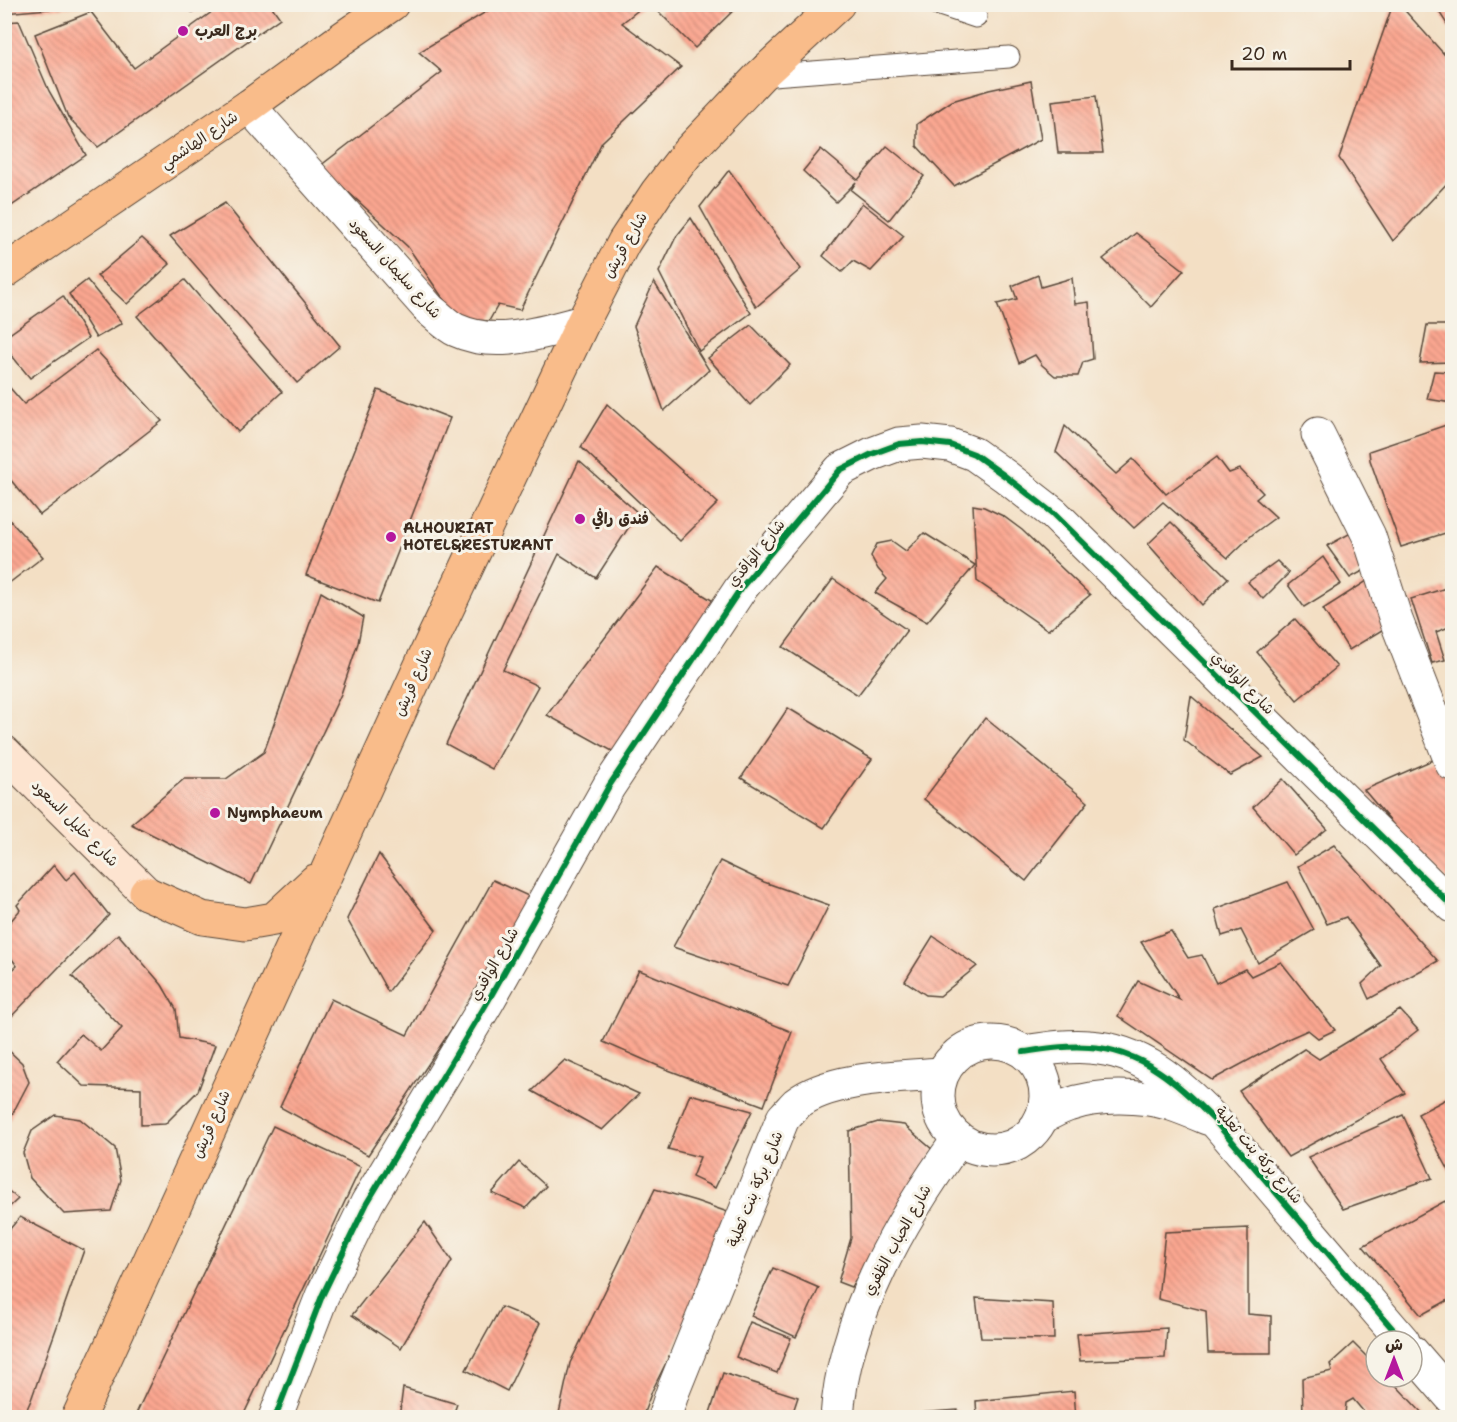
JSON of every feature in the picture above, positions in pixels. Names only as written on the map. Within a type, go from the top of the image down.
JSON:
[{"type":"main road","name":"شارع الهاشمي","points":[[4,272],[249,106],[392,4]]},
{"type":"main road","name":"شارع قريش","points":[[78,1418],[432,641],[583,322],[624,242],[657,192],[688,152],[760,76],[838,4]]},
{"type":"main road","name":"شارع خليل السعود","points":[[4,752],[146,894],[202,918],[245,924],[274,919],[327,870]]},
{"type":"street","name":"شارع سليمان السعود","points":[[249,106],[430,310],[454,330],[502,340],[583,322]]},
{"type":"street","points":[[1318,434],[1369,536],[1396,620],[1452,764]]},
{"type":"street","name":"شارع الواقدي","points":[[275,1418],[322,1296],[367,1203],[488,1001],[609,786],[741,588],[840,470],[872,454],[899,444],[922,442],[950,445],[974,454],[1054,514],[1452,906]]},
{"type":"street","points":[[987,1042],[1006,1044],[1024,1052],[1040,1070],[1047,1094],[1042,1117],[1028,1138],[1006,1149],[981,1150],[958,1140],[945,1126],[939,1109],[937,1091],[942,1074],[953,1058],[969,1047],[987,1042]]},
{"type":"street","name":"شارع بركة بنت ثعلبة","points":[[1024,1052],[1058,1047],[1090,1047],[1125,1054],[1157,1069],[1185,1089],[1393,1329]]},
{"type":"street","name":"شارع بركة بنت ثعلبة","points":[[664,1418],[783,1118],[797,1104],[814,1094],[856,1081],[942,1074]]},
{"type":"street","name":"شارع بركة بنت ثعلبة","points":[[1042,1117],[1069,1105],[1118,1098],[1144,1099],[1171,1104],[1214,1120]]},
{"type":"street","name":"شارع الحباب الظفري","points":[[837,1418],[838,1394],[861,1308],[881,1265],[913,1209],[935,1171],[958,1140]]},
{"type":"street","points":[[1424,1366],[1452,1398]]},
{"type":"lane","points":[[937,4],[976,17]]},
{"type":"lane","points":[[760,76],[1009,57]]},
{"type":"building","points":[[4,4],[82,4],[82,6],[4,13]]},
{"type":"building","points":[[183,4],[207,4],[192,12]]},
{"type":"building","points":[[223,4],[270,4],[280,18],[98,147],[68,117],[35,34],[91,12],[134,68]]},
{"type":"building","points":[[499,4],[646,4],[622,23],[681,67],[602,142],[520,310],[498,305],[489,321],[457,319],[408,247],[320,166],[442,72],[419,52]]},
{"type":"building","points":[[667,4],[740,4],[695,48],[659,12]]},
{"type":"building","points":[[1393,4],[1399,4],[1452,63],[1452,178],[1393,241],[1339,158]]},
{"type":"building","points":[[1434,4],[1452,4],[1452,32]]},
{"type":"building","points":[[19,21],[49,91],[86,155],[4,211],[4,22]]},
{"type":"building","points":[[1031,81],[1041,139],[954,186],[917,146],[917,124],[952,101]]},
{"type":"building","points":[[1096,96],[1103,153],[1058,153],[1052,101]]},
{"type":"building","points":[[887,146],[924,176],[889,220],[851,190],[856,182],[836,202],[803,171],[821,149],[858,180]]},
{"type":"building","points":[[729,170],[801,269],[756,307],[700,207]]},
{"type":"building","points":[[225,203],[340,346],[297,383],[170,236]]},
{"type":"building","points":[[862,203],[904,236],[871,271],[853,261],[842,272],[823,256]]},
{"type":"building","points":[[691,218],[751,313],[699,351],[659,272],[676,237]]},
{"type":"building","points":[[1136,233],[1184,270],[1151,307],[1103,259]]},
{"type":"building","points":[[142,238],[170,264],[127,304],[97,276]]},
{"type":"building","points":[[1038,275],[1041,287],[1072,278],[1075,304],[1089,302],[1093,359],[1083,362],[1078,376],[1055,376],[1042,365],[1035,355],[1019,363],[997,304],[1017,299],[1012,286]]},
{"type":"building","points":[[87,280],[122,323],[96,338],[69,294]]},
{"type":"building","points":[[185,280],[282,392],[238,432],[137,316]]},
{"type":"building","points":[[654,282],[709,370],[664,411],[634,326]]},
{"type":"building","points":[[63,296],[88,338],[30,378],[4,346],[4,338]]},
{"type":"building","points":[[751,325],[790,365],[750,405],[708,358]]},
{"type":"building","points":[[1427,325],[1452,325],[1452,362],[1420,363]]},
{"type":"building","points":[[96,350],[162,421],[40,515],[4,472],[4,381],[24,404]]},
{"type":"building","points":[[1434,371],[1452,372],[1452,403],[1427,399]]},
{"type":"building","points":[[378,390],[450,418],[378,603],[306,575]]},
{"type":"building","points":[[607,404],[718,503],[680,541],[581,447]]},
{"type":"building","points":[[1452,423],[1452,531],[1401,547],[1370,460],[1369,451]]},
{"type":"building","points":[[1065,426],[1116,474],[1133,459],[1166,494],[1217,457],[1229,473],[1240,469],[1263,493],[1256,499],[1276,517],[1253,534],[1228,558],[1163,502],[1134,528],[1056,452]]},
{"type":"building","points":[[579,461],[638,513],[596,578],[559,554],[503,670],[538,686],[492,769],[446,744]]},
{"type":"building","points":[[973,505],[984,507],[1003,516],[1022,530],[1090,595],[1048,630],[977,581]]},
{"type":"building","points":[[4,514],[43,557],[4,587]]},
{"type":"building","points":[[1171,522],[1228,578],[1202,605],[1148,544]]},
{"type":"building","points":[[1358,529],[1374,565],[1350,578],[1327,546]]},
{"type":"building","points":[[924,533],[975,565],[927,622],[875,593],[887,579],[871,556],[877,544],[892,541],[906,551]]},
{"type":"building","points":[[1323,557],[1341,584],[1304,607],[1288,585]]},
{"type":"building","points":[[1277,561],[1289,573],[1263,599],[1248,582]]},
{"type":"building","points":[[658,567],[723,607],[623,757],[547,715]]},
{"type":"building","points":[[1373,577],[1392,624],[1349,650],[1323,609]]},
{"type":"building","points":[[833,579],[907,630],[858,695],[783,647]]},
{"type":"building","points":[[1446,588],[1452,612],[1452,626],[1436,632],[1445,660],[1432,663],[1411,599]]},
{"type":"building","points":[[321,592],[363,617],[358,643],[341,694],[251,884],[131,824],[184,779],[226,779],[264,752]]},
{"type":"building","points":[[1295,619],[1337,667],[1297,700],[1257,652]]},
{"type":"building","points":[[1191,696],[1263,757],[1230,775],[1184,740]]},
{"type":"building","points":[[788,708],[872,759],[824,828],[741,778]]},
{"type":"building","points":[[985,718],[1088,802],[1026,881],[924,799]]},
{"type":"building","points":[[1437,758],[1448,777],[1452,800],[1451,883],[1403,836],[1364,790]]},
{"type":"building","points":[[1283,779],[1327,829],[1294,855],[1253,807]]},
{"type":"building","points":[[1334,845],[1438,961],[1369,999],[1362,984],[1381,966],[1346,917],[1327,924],[1298,866]]},
{"type":"building","points":[[379,854],[436,930],[388,992],[347,919]]},
{"type":"building","points":[[720,861],[764,882],[829,905],[788,986],[673,947]]},
{"type":"building","points":[[54,865],[66,880],[75,872],[109,915],[10,1018],[4,1012],[4,978],[17,966],[4,948],[4,929],[20,910],[17,905]]},
{"type":"building","points":[[493,880],[537,900],[368,1155],[280,1107],[331,999],[407,1035]]},
{"type":"building","points":[[1288,882],[1314,930],[1258,963],[1241,930],[1222,936],[1215,909]]},
{"type":"building","points":[[1171,931],[1188,958],[1202,955],[1216,983],[1245,969],[1251,976],[1281,962],[1335,1030],[1318,1038],[1308,1030],[1212,1080],[1118,1016],[1138,981],[1180,1000],[1141,942]]},
{"type":"building","points":[[118,934],[162,985],[176,1009],[179,1038],[215,1045],[198,1091],[165,1124],[141,1125],[141,1088],[84,1086],[57,1061],[81,1034],[101,1051],[122,1028],[72,976]]},
{"type":"building","points":[[933,936],[977,966],[940,996],[926,995],[905,981]]},
{"type":"building","points":[[639,970],[792,1032],[764,1106],[663,1068],[603,1042]]},
{"type":"building","points":[[1400,1010],[1418,1030],[1381,1059],[1405,1093],[1288,1157],[1239,1091],[1304,1049],[1319,1059]]},
{"type":"building","points":[[4,1046],[22,1063],[29,1082],[4,1130]]},
{"type":"building","points":[[565,1060],[639,1094],[602,1130],[532,1091]]},
{"type":"building","points":[[690,1094],[752,1111],[715,1188],[692,1177],[700,1157],[668,1149]]},
{"type":"building","points":[[1452,1096],[1452,1176],[1418,1114]]},
{"type":"building","points":[[55,1115],[80,1119],[115,1148],[121,1180],[111,1211],[64,1214],[30,1178],[23,1153],[32,1131]]},
{"type":"building","points":[[1403,1115],[1432,1178],[1343,1209],[1308,1157]]},
{"type":"building","points":[[878,1122],[904,1125],[934,1151],[851,1287],[838,1282],[851,1238],[849,1131]]},
{"type":"building","points":[[273,1126],[361,1167],[323,1248],[242,1418],[134,1418]]},
{"type":"building","points":[[519,1162],[546,1186],[526,1208],[492,1193]]},
{"type":"building","points":[[4,1187],[18,1199],[4,1212]]},
{"type":"building","points":[[655,1189],[739,1216],[652,1391],[642,1418],[558,1418],[570,1363]]},
{"type":"building","points":[[1445,1201],[1452,1213],[1452,1298],[1421,1315],[1363,1246]]},
{"type":"building","points":[[20,1217],[84,1250],[23,1418],[4,1418],[4,1236]]},
{"type":"building","points":[[425,1222],[452,1261],[401,1348],[352,1315]]},
{"type":"building","points":[[1248,1228],[1248,1314],[1271,1316],[1271,1353],[1208,1353],[1206,1311],[1158,1299],[1165,1232]]},
{"type":"building","points":[[773,1268],[819,1288],[796,1337],[751,1316]]},
{"type":"building","points":[[976,1298],[1053,1303],[1054,1339],[981,1338]]},
{"type":"building","points":[[501,1307],[540,1323],[507,1391],[466,1370]]},
{"type":"building","points":[[750,1322],[791,1338],[777,1373],[736,1357]]},
{"type":"building","points":[[1167,1328],[1165,1358],[1080,1361],[1077,1334]]},
{"type":"building","points":[[1353,1343],[1364,1354],[1364,1389],[1399,1389],[1425,1416],[1423,1418],[1369,1418],[1353,1399],[1346,1403],[1345,1414],[1303,1416],[1302,1378],[1332,1371],[1330,1364]]},
{"type":"building","points":[[723,1373],[798,1397],[791,1418],[714,1418],[709,1416]]},
{"type":"building","points":[[403,1388],[457,1404],[452,1418],[399,1418]]},
{"type":"building","points":[[1074,1391],[1076,1418],[977,1418],[976,1401]]},
{"type":"building","points":[[958,1410],[958,1418],[905,1418],[905,1414]]},
{"type":"cycle path","points":[[275,1418],[322,1296],[367,1203],[488,1001],[609,786],[741,588],[840,470],[872,454],[899,444],[922,442],[950,445],[974,454],[1054,514],[1452,906]]},
{"type":"cycle path","points":[[1024,1052],[1073,1047],[1108,1050],[1143,1062],[1173,1082],[1214,1120],[1393,1329]]},
{"type":"place","name":"برج العرب","points":[[183,31]]},
{"type":"place","name":"فندق رافي","points":[[580,519]]},
{"type":"place","name":"ALHOURIAT HOTEL&RESTURANT","points":[[391,537]]},
{"type":"place","name":"Nymphaeum","points":[[215,813]]}]
